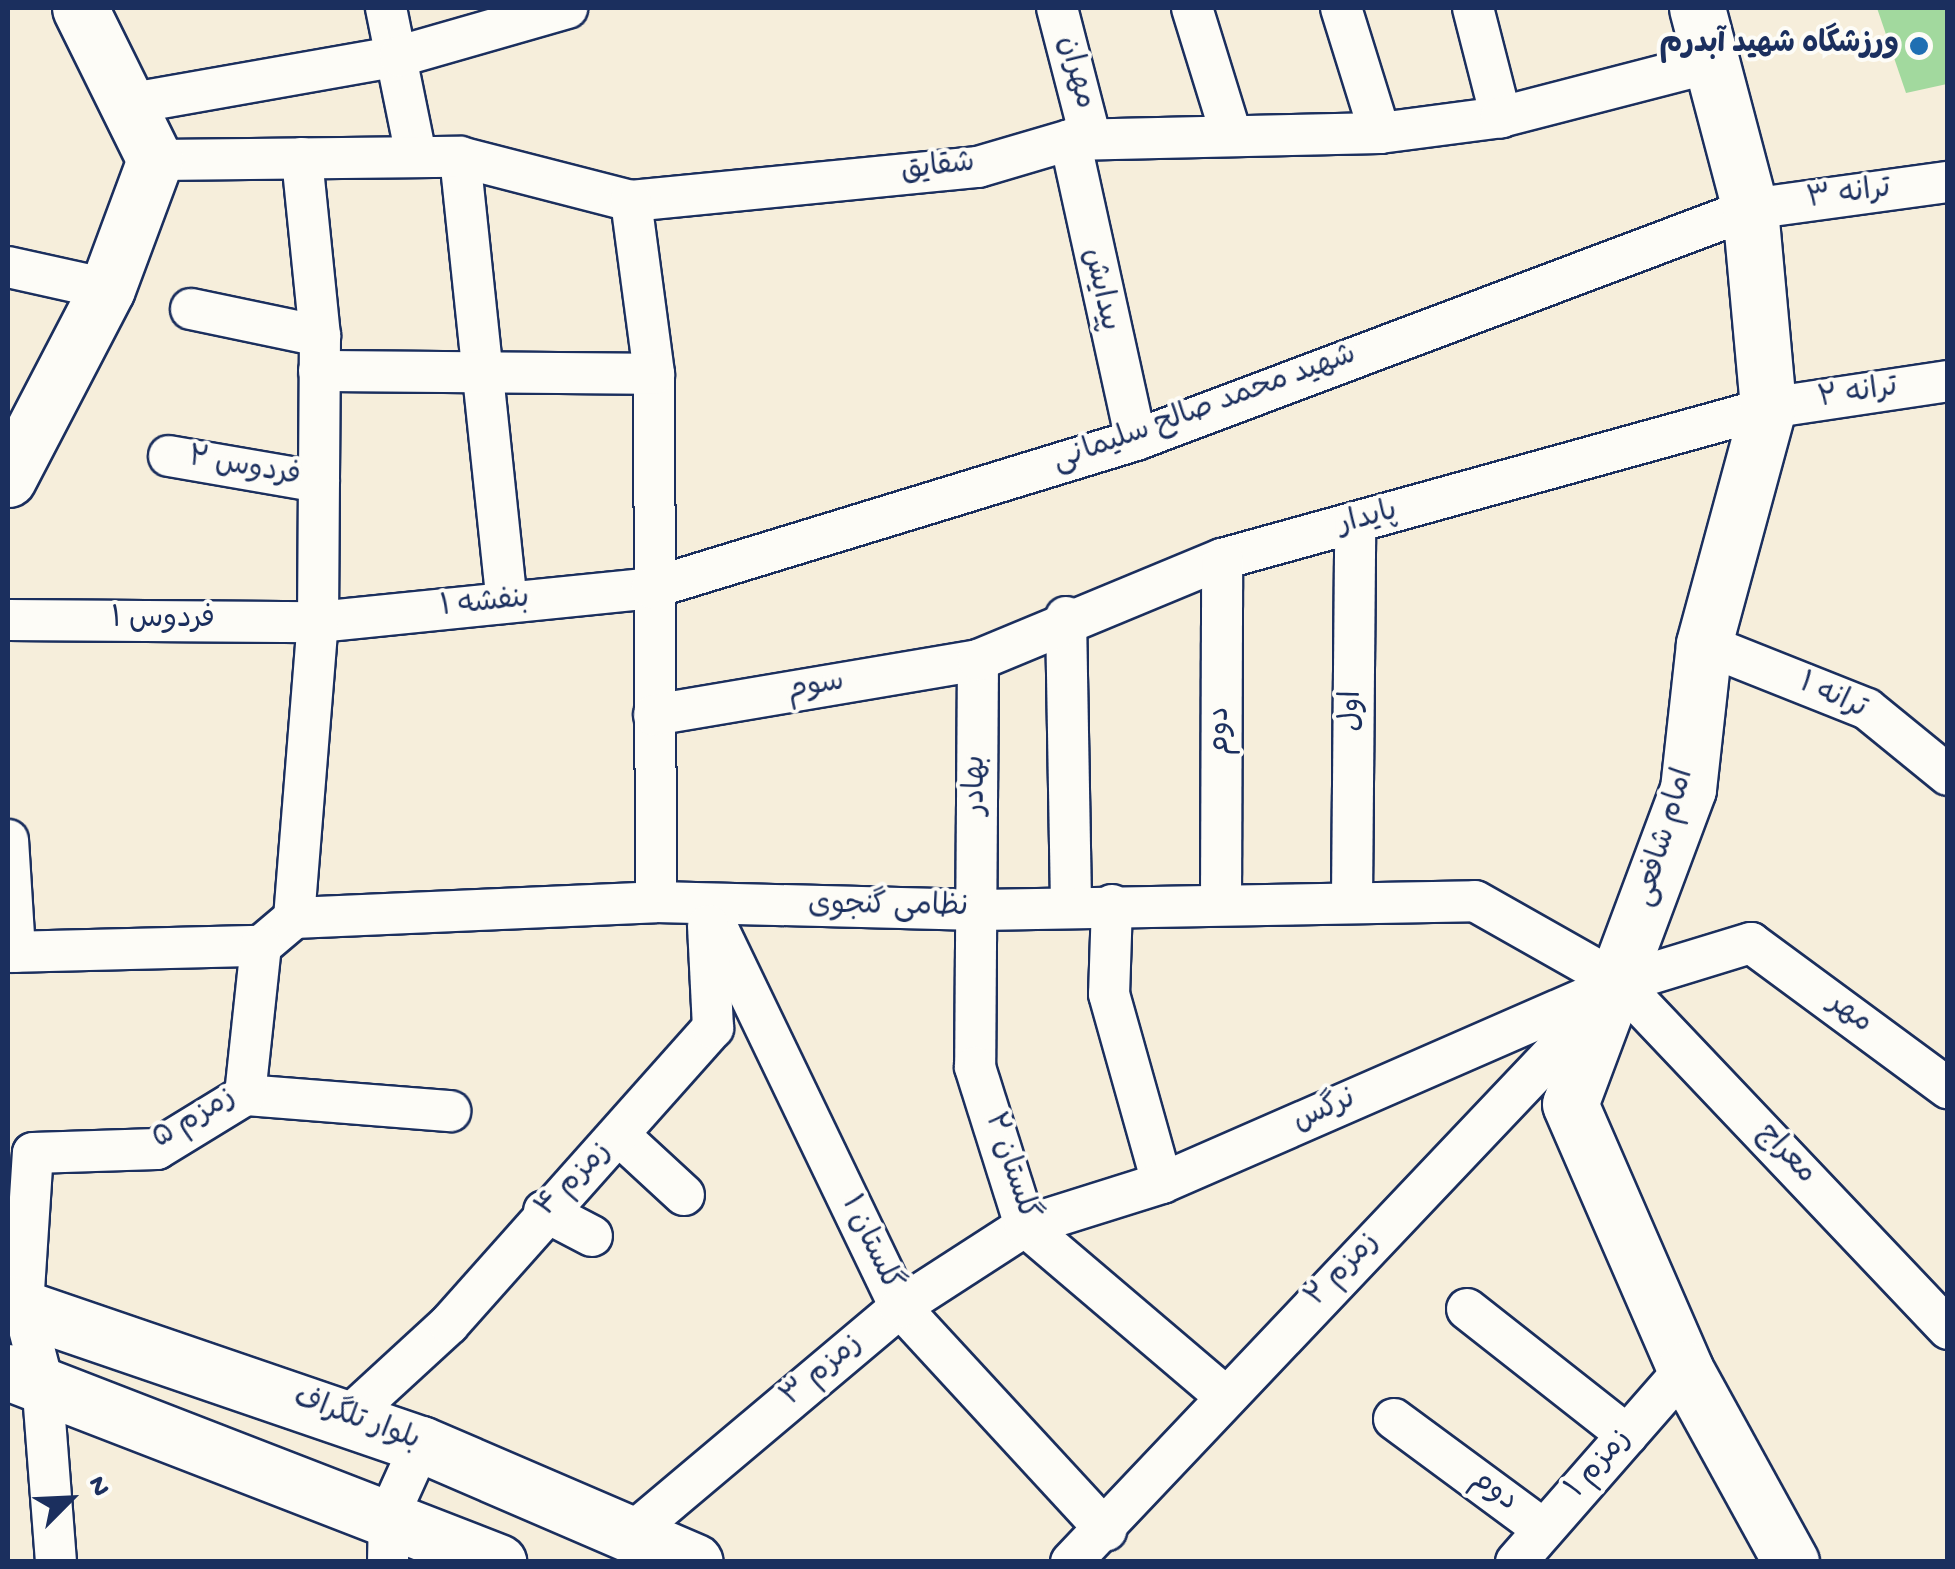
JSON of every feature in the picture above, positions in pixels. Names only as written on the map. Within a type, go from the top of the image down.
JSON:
[{"type":"street","points":[[8,478],[106,288],[155,160],[80,8]]},
{"type":"street","points":[[386,8],[400,56],[416,156]]},
{"type":"street","points":[[128,104],[400,56],[568,8]]},
{"type":"street","name":"مهران","points":[[1056,8],[1080,139]]},
{"type":"street","points":[[1192,8],[1231,134]]},
{"type":"street","points":[[1341,8],[1380,133]]},
{"type":"street","points":[[1472,8],[1501,117]]},
{"type":"street","name":"امام شافعی","points":[[1697,8],[1717,61],[1750,210],[1768,408],[1704,644],[1688,788],[1620,983],[1570,1104],[1684,1368],[1791,1562]]},
{"type":"street","name":"شقایق","points":[[155,160],[460,157],[631,201],[978,167],[1080,139],[1380,133],[1501,117],[1717,61]]},
{"type":"street","name":"پیدایش","points":[[1080,139],[1136,440]]},
{"type":"street","points":[[460,157],[507,602]]},
{"type":"street","points":[[8,840],[11,952],[261,946],[294,918],[318,622],[320,354],[302,158]]},
{"type":"street","name":"ترانه ۳","points":[[1750,210],[1948,182]]},
{"type":"street","points":[[631,201],[654,374],[656,902]]},
{"type":"street","name":"شهید محمد صالح سلیمانی","points":[[652,588],[1136,440],[1750,210]]},
{"type":"street","points":[[8,266],[106,288]]},
{"type":"street","points":[[191,309],[320,354],[482,370],[654,374]]},
{"type":"street","name":"ترانه ۲","points":[[1768,408],[1948,381]]},
{"type":"street","name":"پایدار","points":[[978,660],[1066,617],[1222,559],[1768,408]]},
{"type":"street","name":"فردوس ۲","points":[[168,456],[319,482]]},
{"type":"street","name":"اول","points":[[1352,899],[1355,524]]},
{"type":"street","name":"دوم","points":[[1221,903],[1222,559]]},
{"type":"street","name":"بنفشه ۱","points":[[318,622],[652,588]]},
{"type":"street","points":[[1066,617],[1071,905]]},
{"type":"street","name":"فردوس ۱","points":[[8,620],[318,622]]},
{"type":"street","name":"ترانه ۱","points":[[1704,644],[1867,709],[1948,775]]},
{"type":"street","name":"سوم","points":[[654,715],[978,660]]},
{"type":"street","name":"بهادر","points":[[978,660],[979,910]]},
{"type":"street","name":"نظامی گنجوی","points":[[294,918],[656,902],[979,910],[1352,899],[1475,901],[1620,983]]},
{"type":"street","points":[[1112,905],[1109,994],[1162,1183]]},
{"type":"street","name":"زمزم ۴","points":[[348,1417],[462,1331],[544,1211],[620,1136],[713,1028],[707,906]]},
{"type":"street","name":"گلستان ۱","points":[[707,906],[900,1307],[1106,1530]]},
{"type":"street","name":"گلستان ۲","points":[[979,910],[975,1067],[1025,1226],[1226,1396]]},
{"type":"street","name":"مهر","points":[[1620,983],[1751,942],[1948,1088]]},
{"type":"street","name":"زمزم ۵","points":[[15,1304],[34,1152],[156,1149],[244,1095],[261,946]]},
{"type":"street","name":"نرگس","points":[[1025,1226],[1162,1183],[1620,983]]},
{"type":"street","name":"معراج","points":[[1620,983],[1948,1329]]},
{"type":"street","name":"زمزم ۲","points":[[1071,1562],[1106,1530],[1226,1396],[1620,983]]},
{"type":"street","points":[[244,1095],[450,1112]]},
{"type":"street","points":[[620,1136],[684,1195]]},
{"type":"street","points":[[544,1211],[592,1236]]},
{"type":"street","name":"زمزم ۳","points":[[632,1533],[900,1307],[1025,1226]]},
{"type":"street","points":[[15,1304],[56,1562]]},
{"type":"street","name":"بلوار تلگراف","points":[[15,1304],[421,1444],[696,1562]]},
{"type":"street","points":[[1468,1309],[1628,1434]]},
{"type":"street","name":"زمزم ۱","points":[[1516,1562],[1684,1368]]},
{"type":"street","points":[[25,1375],[388,1538],[498,1562]]},
{"type":"street","name":"دوم","points":[[1394,1419],[1543,1529]]},
{"type":"street","points":[[388,1538],[421,1444]]},
{"type":"green space","name":"ورزشگاه شهید آبدرم","points":[[1877,8],[1947,8],[1947,84],[1906,93]]},
{"type":"place","name":"ورزشگاه شهید آبدرم","points":[[1919,46]]}]
